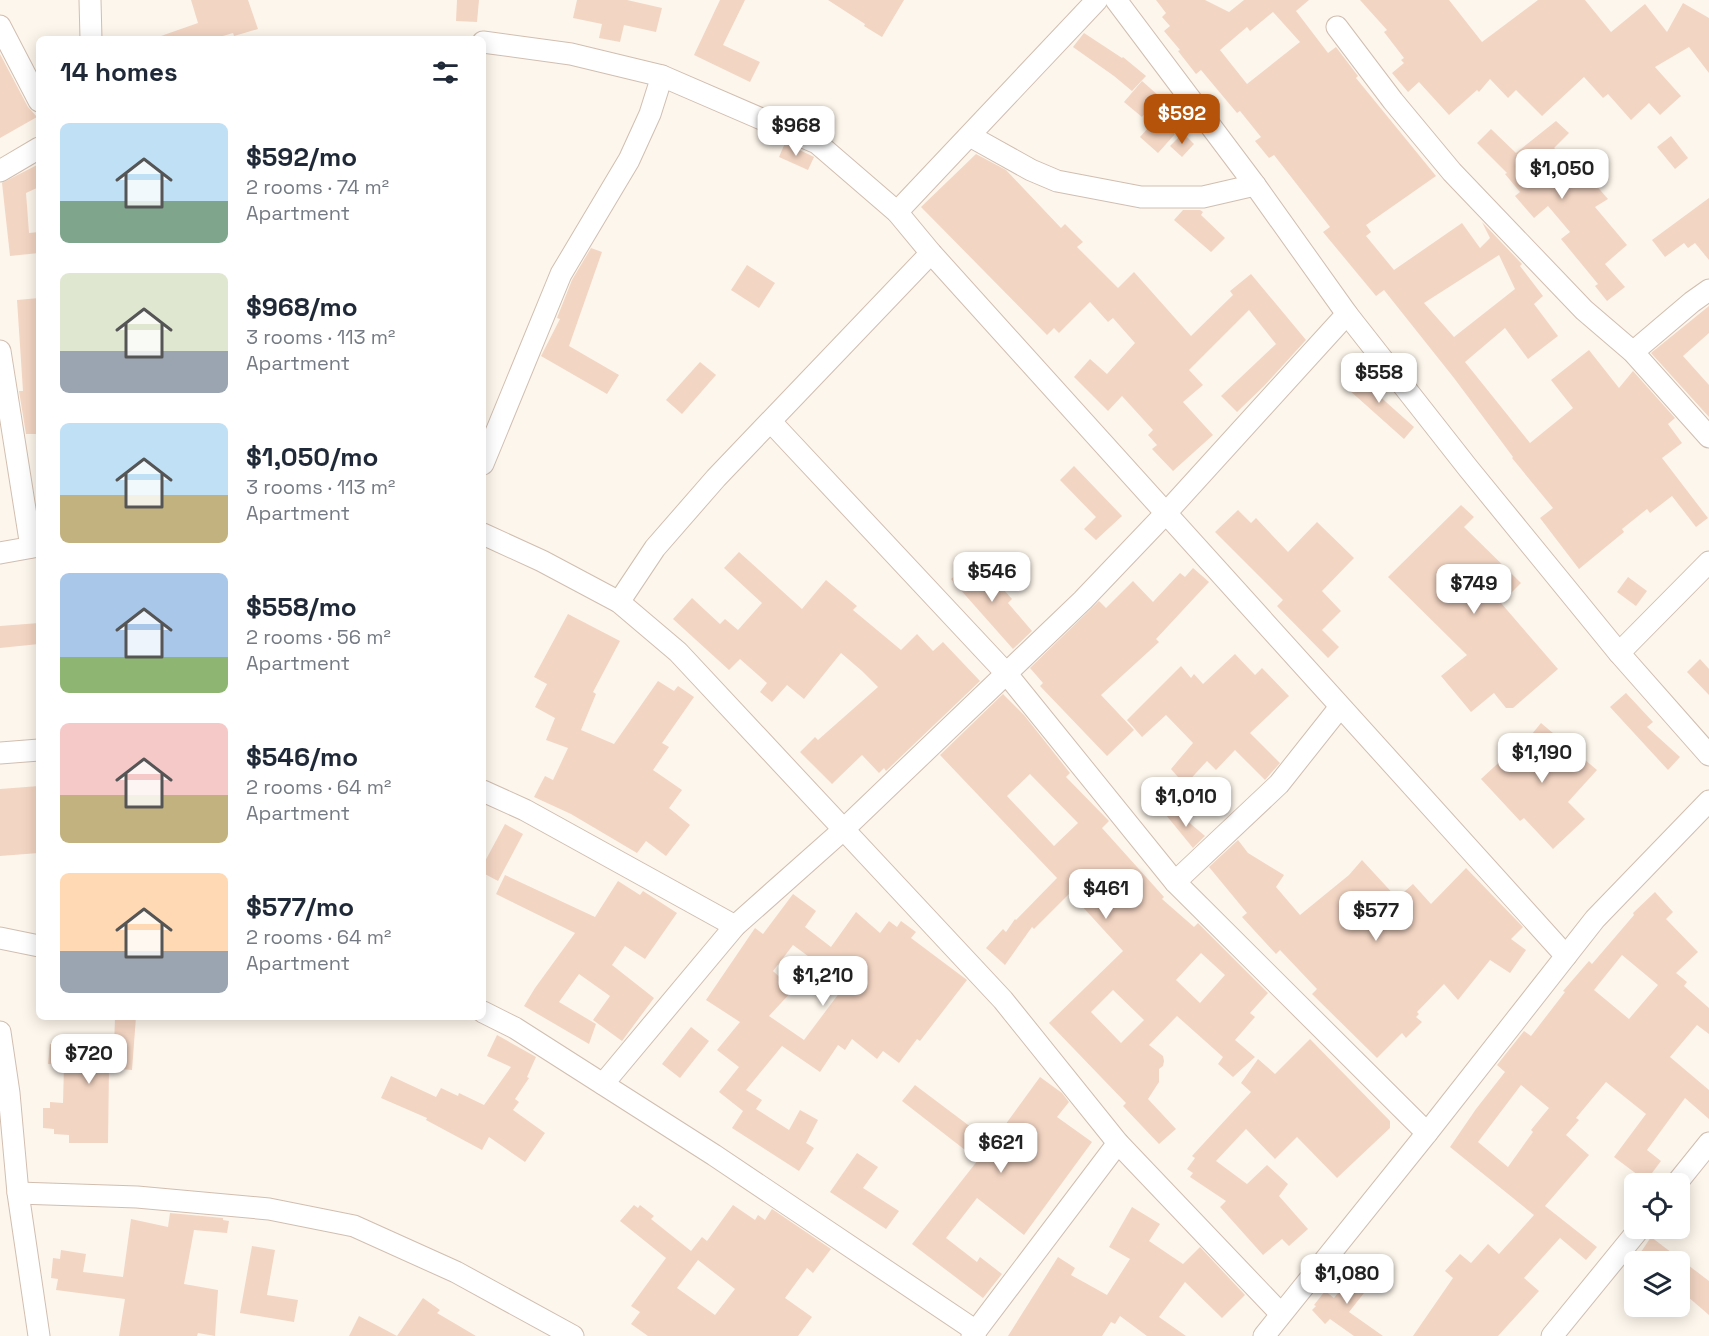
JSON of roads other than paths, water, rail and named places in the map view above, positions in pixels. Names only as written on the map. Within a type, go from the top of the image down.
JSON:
[{"type":"street","points":[[90,0],[91,36]]},
{"type":"street","points":[[897,212],[1097,0]]},
{"type":"street","points":[[1116,0],[1256,185],[1347,314],[1468,468],[1619,653],[1709,755]]},
{"type":"street","points":[[0,26],[36,95]]},
{"type":"street","points":[[1336,27],[1452,172],[1584,310],[1632,352],[1709,437]]},
{"type":"street","points":[[486,42],[571,54],[662,76],[817,143],[897,212],[931,253],[1566,956]]},
{"type":"street","points":[[486,457],[561,274],[629,160],[650,114],[662,76]]},
{"type":"street","points":[[970,136],[1031,170],[1057,181],[1141,197],[1203,197],[1256,185]]},
{"type":"street","points":[[0,171],[36,150]]},
{"type":"street","points":[[619,602],[655,548],[716,478],[931,253]]},
{"type":"street","points":[[1632,352],[1709,290]]},
{"type":"street","points":[[603,1084],[735,926],[843,830],[1083,600],[1166,513],[1347,314]]},
{"type":"street","points":[[0,351],[35,546],[0,553]]},
{"type":"street","points":[[771,422],[1006,673],[1175,882],[1427,1132]]},
{"type":"street","points":[[486,535],[542,561],[619,602],[678,652],[1002,1000],[1118,1143],[1281,1314]]},
{"type":"street","points":[[1619,653],[1709,562]]},
{"type":"street","points":[[1175,882],[1279,784],[1340,707]]},
{"type":"street","points":[[0,753],[36,750]]},
{"type":"street","points":[[486,792],[525,810],[735,926]]},
{"type":"street","points":[[1264,1336],[1595,919],[1709,801]]},
{"type":"street","points":[[0,938],[36,945]]},
{"type":"street","points":[[486,1013],[516,1028],[714,1155],[974,1334],[1118,1143]]},
{"type":"street","points":[[0,1032],[9,1093],[18,1193],[39,1336]]},
{"type":"street","points":[[1685,1173],[1709,1144]]},
{"type":"street","points":[[18,1193],[137,1197],[269,1209],[354,1226],[456,1272],[573,1336]]},
{"type":"street","points":[[1552,1336],[1631,1239]]}]
